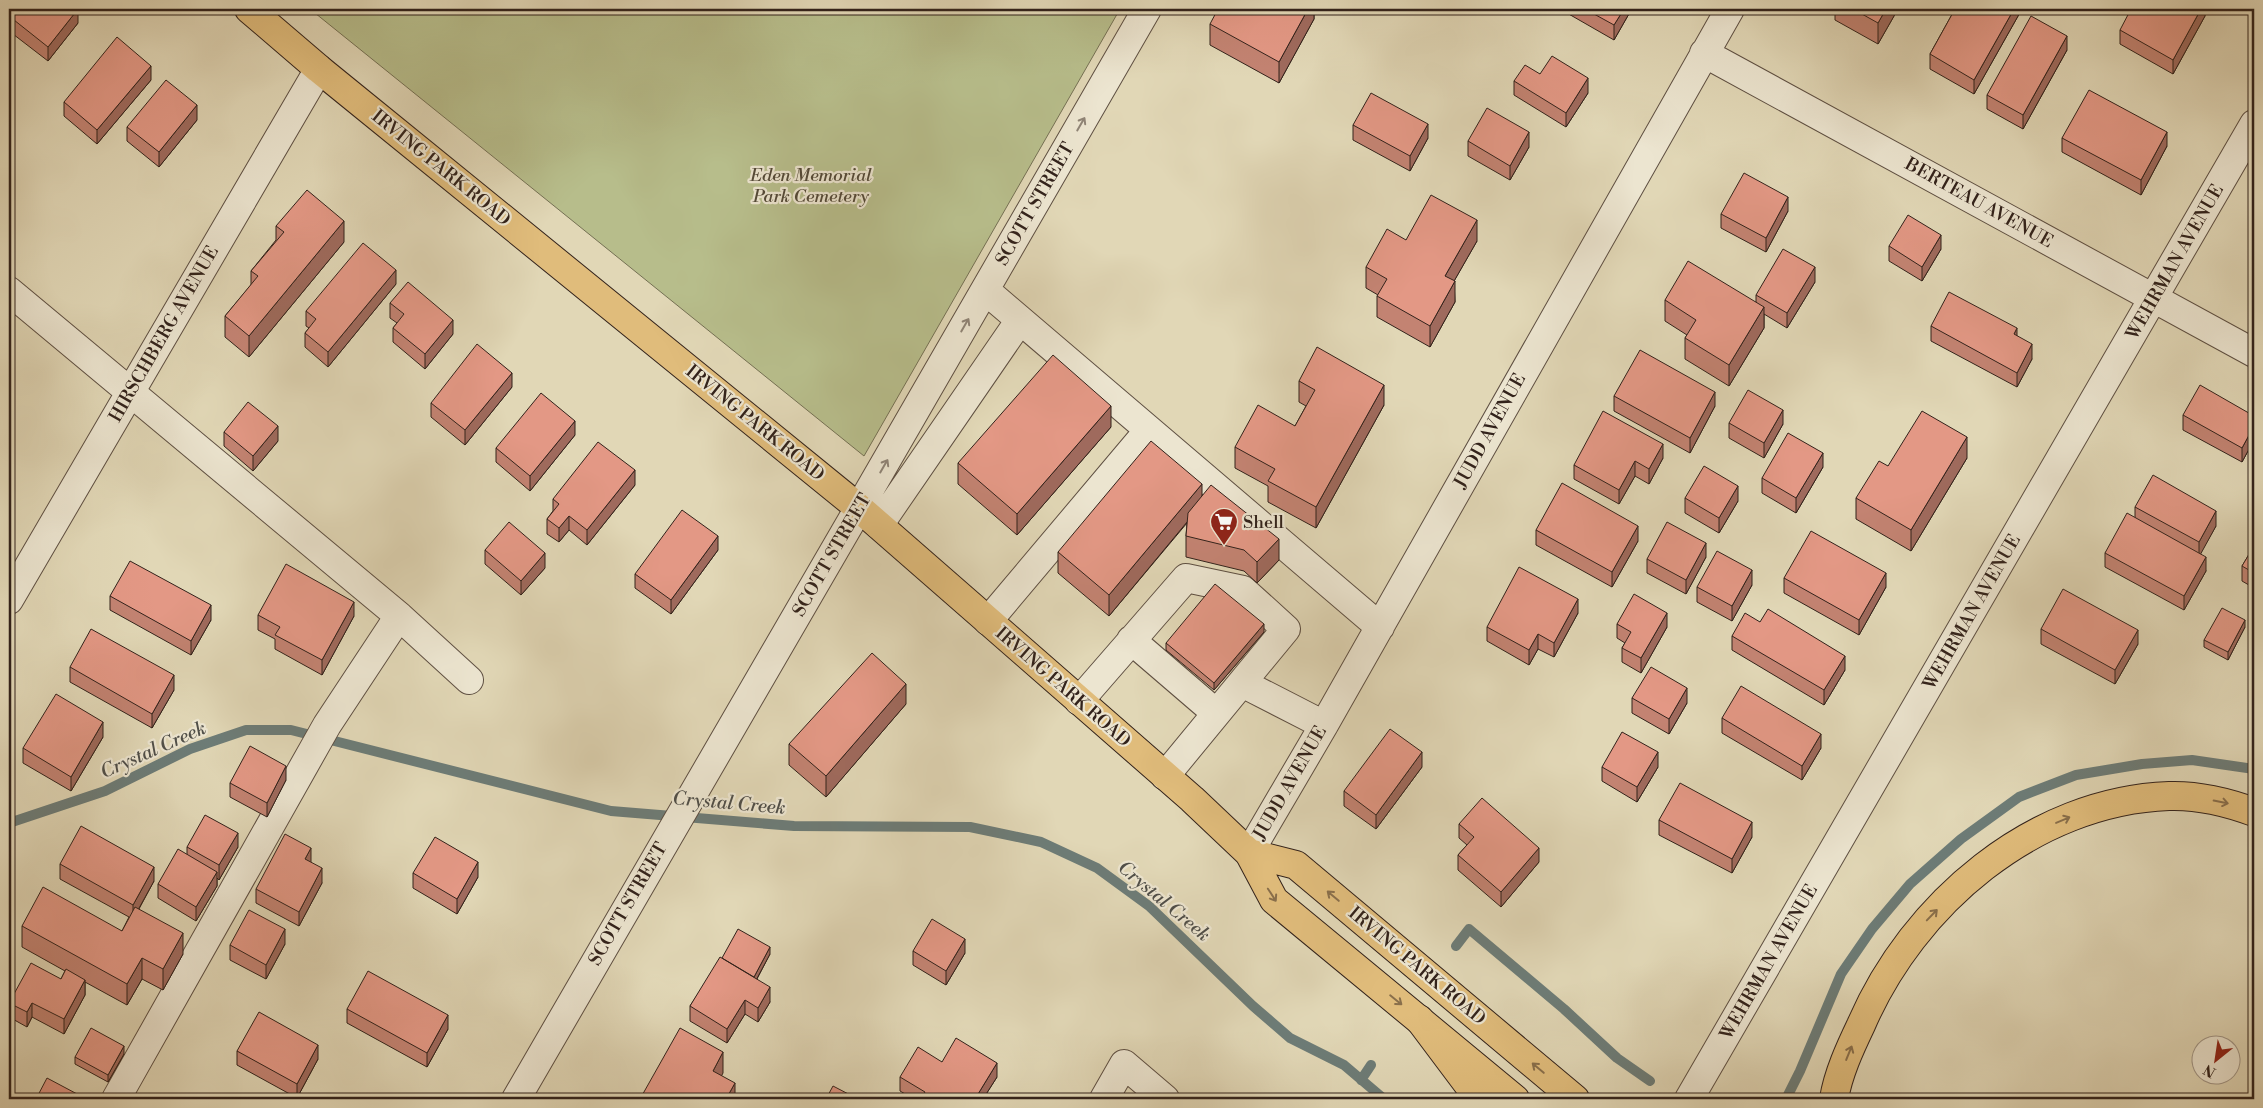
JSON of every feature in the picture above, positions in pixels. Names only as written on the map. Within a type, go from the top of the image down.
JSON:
[{"type":"main road","name":"IRVING PARK ROAD","points":[[249,9],[319,69],[869,517],[1165,776],[1249,853],[1274,900],[1515,1099]]},
{"type":"main road","points":[[1834,1099],[1850,1049],[1873,996],[1890,969],[1907,943],[1931,916],[1981,868],[2058,822],[2092,808],[2128,800],[2170,796],[2196,798],[2235,805],[2254,812]]},
{"type":"main road","name":"IRVING PARK ROAD","points":[[1249,853],[1296,865],[1575,1099]]},
{"type":"main road","points":[[1419,1019],[1479,1099]]},
{"type":"street","name":"SCOTT STREET","points":[[516,1099],[702,776],[869,517],[985,290],[1147,9]]},
{"type":"street","name":"JUDD AVENUE","points":[[1249,853],[1380,627],[1730,9]]},
{"type":"street","name":"BERTEAU AVENUE","points":[[1704,53],[2254,353]]},
{"type":"street","name":"HIRSCHBERG AVENUE","points":[[9,600],[319,69]]},
{"type":"street","name":"WEHRMAN AVENUE","points":[[1689,1099],[2254,124]]},
{"type":"street","points":[[985,290],[1380,627]]},
{"type":"street","points":[[9,291],[399,616],[468,680]]},
{"type":"street","points":[[869,517],[1020,320]]},
{"type":"street","points":[[988,621],[1149,430]]},
{"type":"street","points":[[1079,701],[1186,578],[1243,590],[1286,629],[1165,776]]},
{"type":"street","points":[[116,1099],[296,784],[327,724],[399,616]]},
{"type":"street","points":[[1131,640],[1216,713]]},
{"type":"street","points":[[1242,683],[1324,725]]},
{"type":"street","points":[[1104,1099],[1124,1064],[1165,1099]]},
{"type":"green space","name":"Eden Memorial Park Cemetery","points":[[310,9],[1120,9],[864,456]]},
{"type":"building","points":[[14,9],[78,9],[48,47],[9,16]]},
{"type":"building","points":[[1218,9],[1308,9],[1279,62],[1210,24]]},
{"type":"building","points":[[1585,9],[1624,9],[1614,25]]},
{"type":"building","points":[[1853,9],[1886,9],[1878,23]]},
{"type":"building","points":[[1955,9],[2014,9],[1974,80],[1930,54]]},
{"type":"building","points":[[2131,9],[2201,9],[2173,60],[2120,30]]},
{"type":"building","points":[[2031,16],[2067,36],[2023,115],[1987,95]]},
{"type":"building","points":[[117,37],[151,66],[97,130],[64,102]]},
{"type":"building","points":[[1552,56],[1588,78],[1566,113],[1514,81],[1525,65],[1540,74]]},
{"type":"building","points":[[166,80],[197,105],[159,152],[127,127]]},
{"type":"building","points":[[2089,90],[2167,132],[2141,180],[2062,138]]},
{"type":"building","points":[[1371,93],[1428,124],[1410,156],[1353,125]]},
{"type":"building","points":[[1487,108],[1529,132],[1510,166],[1468,141]]},
{"type":"building","points":[[1744,173],[1788,197],[1766,238],[1721,214]]},
{"type":"building","points":[[307,190],[344,221],[249,336],[225,316],[258,276],[251,271],[284,232],[276,226]]},
{"type":"building","points":[[1431,195],[1477,220],[1445,276],[1455,281],[1430,326],[1377,296],[1387,279],[1366,267],[1387,229],[1406,240]]},
{"type":"building","points":[[1908,215],[1941,235],[1922,267],[1889,246]]},
{"type":"building","points":[[363,243],[396,270],[328,352],[305,333],[316,319],[306,311]]},
{"type":"building","points":[[1783,249],[1815,267],[1787,313],[1756,295]]},
{"type":"building","points":[[1688,261],[1764,307],[1729,365],[1685,338],[1696,320],[1665,300]]},
{"type":"building","points":[[408,282],[453,320],[425,354],[393,328],[404,314],[390,303]]},
{"type":"building","points":[[1949,292],[2017,328],[2014,334],[2032,344],[2017,373],[1931,326]]},
{"type":"building","points":[[477,344],[512,373],[465,430],[431,403]]},
{"type":"building","points":[[1317,347],[1384,385],[1316,507],[1268,481],[1275,469],[1235,447],[1258,405],[1295,426],[1315,390],[1299,381]]},
{"type":"building","points":[[1640,350],[1715,392],[1690,438],[1614,396]]},
{"type":"building","points":[[1053,355],[1111,406],[1017,514],[958,463]]},
{"type":"building","points":[[2200,385],[2254,416],[2254,426],[2242,448],[2183,415]]},
{"type":"building","points":[[1748,390],[1783,410],[1764,443],[1729,423]]},
{"type":"building","points":[[541,393],[575,421],[530,476],[496,448]]},
{"type":"building","points":[[248,402],[278,426],[253,456],[224,432]]},
{"type":"building","points":[[1603,411],[1663,444],[1649,469],[1635,461],[1619,490],[1574,465]]},
{"type":"building","points":[[1922,411],[1967,437],[1911,530],[1856,498],[1879,461],[1888,466]]},
{"type":"building","points":[[1788,433],[1823,453],[1796,498],[1762,478]]},
{"type":"building","points":[[1151,441],[1202,484],[1109,595],[1058,552]]},
{"type":"building","points":[[598,442],[635,470],[587,530],[569,516],[559,528],[547,519],[559,504],[553,499]]},
{"type":"building","points":[[1704,466],[1738,486],[1719,518],[1685,498]]},
{"type":"building","points":[[2153,475],[2216,511],[2199,542],[2135,507]]},
{"type":"building","points":[[1562,483],[1638,526],[1612,572],[1536,530]]},
{"type":"building","points":[[1211,485],[1279,539],[1257,562],[1244,550],[1186,536],[1188,513]]},
{"type":"building","points":[[682,510],[718,536],[671,600],[635,574]]},
{"type":"building","points":[[2127,513],[2206,557],[2184,596],[2105,553]]},
{"type":"building","points":[[509,522],[545,553],[521,581],[485,550]]},
{"type":"building","points":[[1667,522],[1706,543],[1686,580],[1647,559]]},
{"type":"building","points":[[1811,531],[1886,573],[1859,620],[1784,578]]},
{"type":"building","points":[[2254,546],[2254,573],[2242,566]]},
{"type":"building","points":[[1717,551],[1752,570],[1732,606],[1697,587]]},
{"type":"building","points":[[130,561],[211,605],[191,641],[110,596]]},
{"type":"building","points":[[286,564],[354,602],[322,660],[275,635],[280,627],[258,615]]},
{"type":"building","points":[[1519,567],[1578,599],[1554,643],[1538,634],[1529,650],[1487,627]]},
{"type":"building","points":[[1215,584],[1264,624],[1214,683],[1166,643]]},
{"type":"building","points":[[2063,589],[2138,630],[2115,670],[2041,629]]},
{"type":"building","points":[[1634,594],[1667,613],[1641,658],[1622,648],[1631,632],[1617,624]]},
{"type":"building","points":[[2222,608],[2245,620],[2228,652],[2204,640]]},
{"type":"building","points":[[1768,609],[1845,656],[1824,690],[1732,636],[1745,613],[1760,622]]},
{"type":"building","points":[[91,629],[174,675],[152,714],[70,667]]},
{"type":"building","points":[[872,653],[906,684],[826,776],[789,744]]},
{"type":"building","points":[[1651,667],[1687,688],[1669,719],[1632,698]]},
{"type":"building","points":[[1741,686],[1821,734],[1802,766],[1722,718]]},
{"type":"building","points":[[56,694],[103,722],[71,777],[23,748]]},
{"type":"building","points":[[1390,729],[1422,752],[1376,815],[1344,791]]},
{"type":"building","points":[[1622,732],[1658,752],[1637,787],[1602,767]]},
{"type":"building","points":[[250,746],[286,766],[267,803],[230,783]]},
{"type":"building","points":[[1680,783],[1752,822],[1732,859],[1659,820]]},
{"type":"building","points":[[1482,798],[1539,848],[1501,892],[1458,855],[1474,837],[1459,824]]},
{"type":"building","points":[[205,815],[238,833],[219,865],[187,847]]},
{"type":"building","points":[[81,826],[154,867],[133,905],[60,864]]},
{"type":"building","points":[[285,834],[311,848],[305,859],[322,868],[299,912],[256,889]]},
{"type":"building","points":[[435,837],[478,862],[457,899],[413,873]]},
{"type":"building","points":[[178,849],[217,872],[196,907],[158,884]]},
{"type":"building","points":[[43,887],[122,931],[135,907],[183,933],[163,969],[142,958],[127,984],[22,926]]},
{"type":"building","points":[[249,910],[285,929],[266,965],[230,945]]},
{"type":"building","points":[[932,919],[965,939],[946,971],[913,951]]},
{"type":"building","points":[[738,929],[770,947],[754,977],[722,958]]},
{"type":"building","points":[[720,957],[770,987],[758,1008],[745,1000],[727,1029],[690,1006]]},
{"type":"building","points":[[31,963],[61,979],[66,969],[85,980],[64,1019],[32,1003],[27,1012],[9,1003]]},
{"type":"building","points":[[368,971],[448,1015],[427,1053],[347,1009]]},
{"type":"building","points":[[259,1012],[318,1045],[297,1084],[237,1051]]},
{"type":"building","points":[[91,1028],[124,1046],[108,1075],[75,1057]]},
{"type":"building","points":[[680,1028],[723,1052],[713,1071],[735,1083],[726,1099],[640,1099]]},
{"type":"building","points":[[956,1038],[997,1063],[975,1099],[921,1099],[925,1092],[900,1077],[918,1047],[942,1062]]},
{"type":"building","points":[[47,1078],[79,1095],[77,1099],[36,1099]]},
{"type":"building","points":[[833,1086],[858,1099],[826,1099]]},
{"type":"building","points":[[280,1094],[290,1099],[277,1099]]},
{"type":"waterway","name":"Crystal Creek","points":[[9,823],[105,791],[190,749],[246,730],[291,730],[611,811],[794,826],[970,827],[1041,842],[1097,868],[1149,906],[1253,1006],[1290,1038],[1344,1065],[1384,1099]]},
{"type":"waterway","points":[[1786,1099],[1800,1071],[1841,974],[1872,929],[1910,884],[1961,839],[2019,797],[2076,775],[2142,764],[2192,760],[2254,769]]},
{"type":"waterway","points":[[1456,946],[1469,929],[1564,1009],[1617,1058],[1650,1081]]},
{"type":"waterway","points":[[1361,1080],[1371,1065]]},
{"type":"place","name":"Shell","points":[[1224,546]]}]
